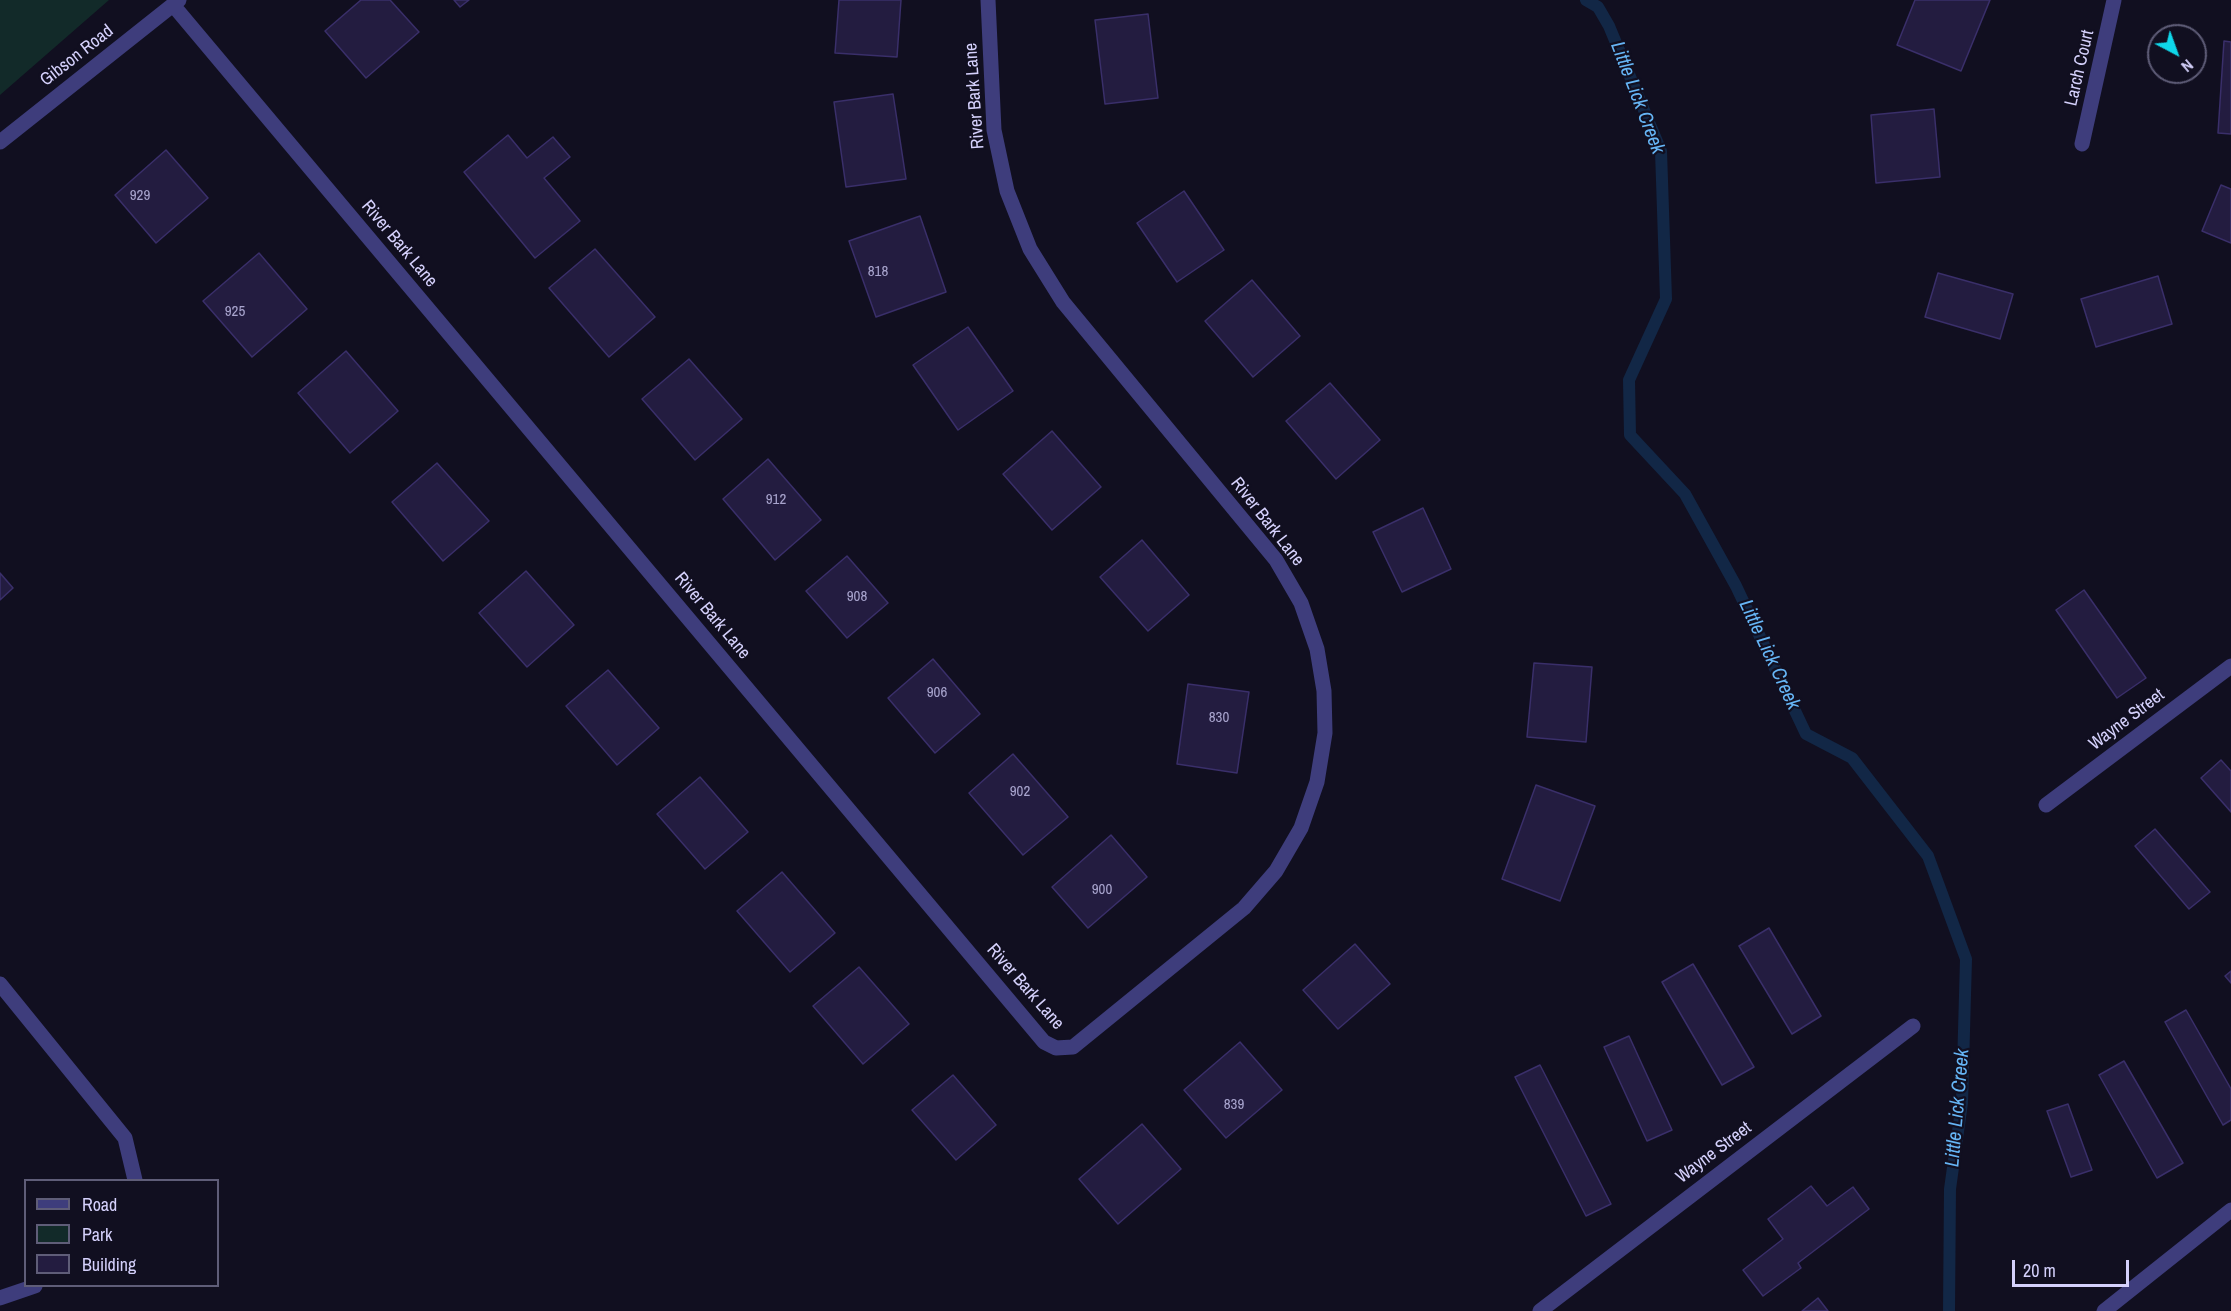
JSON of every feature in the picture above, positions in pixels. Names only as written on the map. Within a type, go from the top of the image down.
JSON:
[{"type":"street","name":"River Bark Lane","points":[[176,2],[1036,1033],[1044,1042],[1056,1048],[1073,1047],[1244,908],[1276,871],[1301,828],[1317,782],[1325,733],[1324,691],[1317,649],[1301,603],[1276,560],[1063,302],[1030,249],[1007,191],[994,130],[988,0]]},
{"type":"street","name":"Larch Court","points":[[2082,144],[2114,0]]},
{"type":"street","name":"Gibson Road","points":[[0,142],[176,2]]},
{"type":"street","name":"Wayne Street","points":[[2046,805],[2231,666]]},
{"type":"street","points":[[0,984],[125,1138],[135,1179]]},
{"type":"street","name":"Wayne Street","points":[[1540,1311],[1913,1026]]},
{"type":"street","points":[[2104,1311],[2231,1210]]},
{"type":"street","points":[[0,1298],[32,1287]]},
{"type":"green space","points":[[0,0],[109,0],[0,95]]},
{"type":"building","points":[[361,0],[390,0],[419,32],[366,78],[325,31]]},
{"type":"building","points":[[454,0],[469,0],[460,7]]},
{"type":"building","points":[[839,0],[901,0],[897,57],[835,53]]},
{"type":"building","points":[[1915,0],[1990,0],[1961,71],[1897,45]]},
{"type":"building","points":[[1148,14],[1158,98],[1105,104],[1095,20]]},
{"type":"building","points":[[2224,41],[2231,42],[2231,134],[2218,133]]},
{"type":"building","points":[[893,94],[906,179],[846,187],[834,102]]},
{"type":"building","points":[[1934,109],[1940,177],[1876,183],[1871,115]]},
{"type":"building","points":[[508,135],[527,158],[553,137],[570,157],[544,178],[580,221],[535,258],[464,172]]},
{"type":"building","points":[[166,150],[208,198],[156,243],[115,195]]},
{"type":"building","points":[[2221,185],[2231,189],[2231,243],[2202,231]]},
{"type":"building","points":[[1184,191],[1224,250],[1177,282],[1137,223]]},
{"type":"building","points":[[920,216],[946,292],[876,317],[849,241]]},
{"type":"building","points":[[595,249],[655,317],[609,357],[549,288]]},
{"type":"building","points":[[259,253],[307,309],[252,357],[203,301]]},
{"type":"building","points":[[1938,273],[2013,294],[2000,339],[1925,317]]},
{"type":"building","points":[[2158,276],[2172,324],[2096,347],[2081,299]]},
{"type":"building","points":[[1252,280],[1300,336],[1253,377],[1205,321]]},
{"type":"building","points":[[968,327],[1013,391],[958,430],[913,365]]},
{"type":"building","points":[[346,351],[398,411],[350,453],[298,393]]},
{"type":"building","points":[[689,359],[742,419],[695,460],[642,399]]},
{"type":"building","points":[[1330,383],[1380,440],[1336,479],[1286,421]]},
{"type":"building","points":[[1052,431],[1101,487],[1052,530],[1003,474]]},
{"type":"building","points":[[768,459],[821,520],[775,560],[723,499]]},
{"type":"building","points":[[437,463],[489,521],[443,561],[392,502]]},
{"type":"building","points":[[1423,508],[1451,569],[1402,592],[1373,532]]},
{"type":"building","points":[[1142,540],[1189,595],[1148,631],[1100,577]]},
{"type":"building","points":[[847,556],[888,603],[847,638],[806,591]]},
{"type":"building","points":[[526,571],[574,625],[527,667],[479,613]]},
{"type":"building","points":[[0,573],[13,588],[0,600]]},
{"type":"building","points":[[2084,590],[2146,678],[2117,698],[2056,610]]},
{"type":"building","points":[[933,659],[980,714],[935,753],[888,698]]},
{"type":"building","points":[[1534,663],[1592,667],[1586,742],[1527,737]]},
{"type":"building","points":[[608,670],[659,728],[617,765],[566,706]]},
{"type":"building","points":[[1188,684],[1249,692],[1237,773],[1177,764]]},
{"type":"building","points":[[1013,754],[1068,817],[1023,855],[969,793]]},
{"type":"building","points":[[2221,760],[2231,771],[2231,812],[2201,778]]},
{"type":"building","points":[[700,777],[748,832],[705,869],[657,814]]},
{"type":"building","points":[[1536,785],[1595,806],[1560,901],[1502,879]]},
{"type":"building","points":[[2155,829],[2210,892],[2189,909],[2135,846]]},
{"type":"building","points":[[1111,835],[1147,877],[1088,928],[1052,887]]},
{"type":"building","points":[[782,872],[835,933],[790,972],[737,911]]},
{"type":"building","points":[[1769,928],[1821,1016],[1792,1034],[1739,946]]},
{"type":"building","points":[[1355,944],[1390,984],[1338,1029],[1303,990]]},
{"type":"building","points":[[1693,964],[1754,1067],[1722,1085],[1662,982]]},
{"type":"building","points":[[859,967],[909,1024],[863,1064],[813,1006]]},
{"type":"building","points":[[2231,971],[2231,983],[2225,976]]},
{"type":"building","points":[[2186,1010],[2231,1089],[2231,1120],[2223,1125],[2165,1022]]},
{"type":"building","points":[[1629,1036],[1672,1130],[1647,1141],[1604,1047]]},
{"type":"building","points":[[1240,1042],[1282,1090],[1226,1138],[1184,1090]]},
{"type":"building","points":[[2124,1061],[2183,1163],[2157,1178],[2099,1075]]},
{"type":"building","points":[[1540,1065],[1611,1204],[1586,1216],[1515,1077]]},
{"type":"building","points":[[953,1075],[996,1125],[956,1160],[912,1110]]},
{"type":"building","points":[[2068,1104],[2092,1170],[2071,1177],[2047,1111]]},
{"type":"building","points":[[1142,1124],[1181,1169],[1118,1224],[1079,1179]]},
{"type":"building","points":[[1811,1186],[1827,1206],[1853,1187],[1869,1209],[1798,1263],[1801,1268],[1763,1296],[1743,1270],[1783,1239],[1768,1219]]},
{"type":"building","points":[[1818,1298],[1828,1311],[1802,1311]]},
{"type":"waterway","name":"Little Lick Creek","points":[[1586,0],[1598,7],[1609,26],[1661,151],[1666,299],[1629,380],[1630,435],[1685,494],[1736,586],[1806,734],[1852,758],[1928,856],[1966,959],[1962,1103],[1950,1189],[1949,1311]]}]
